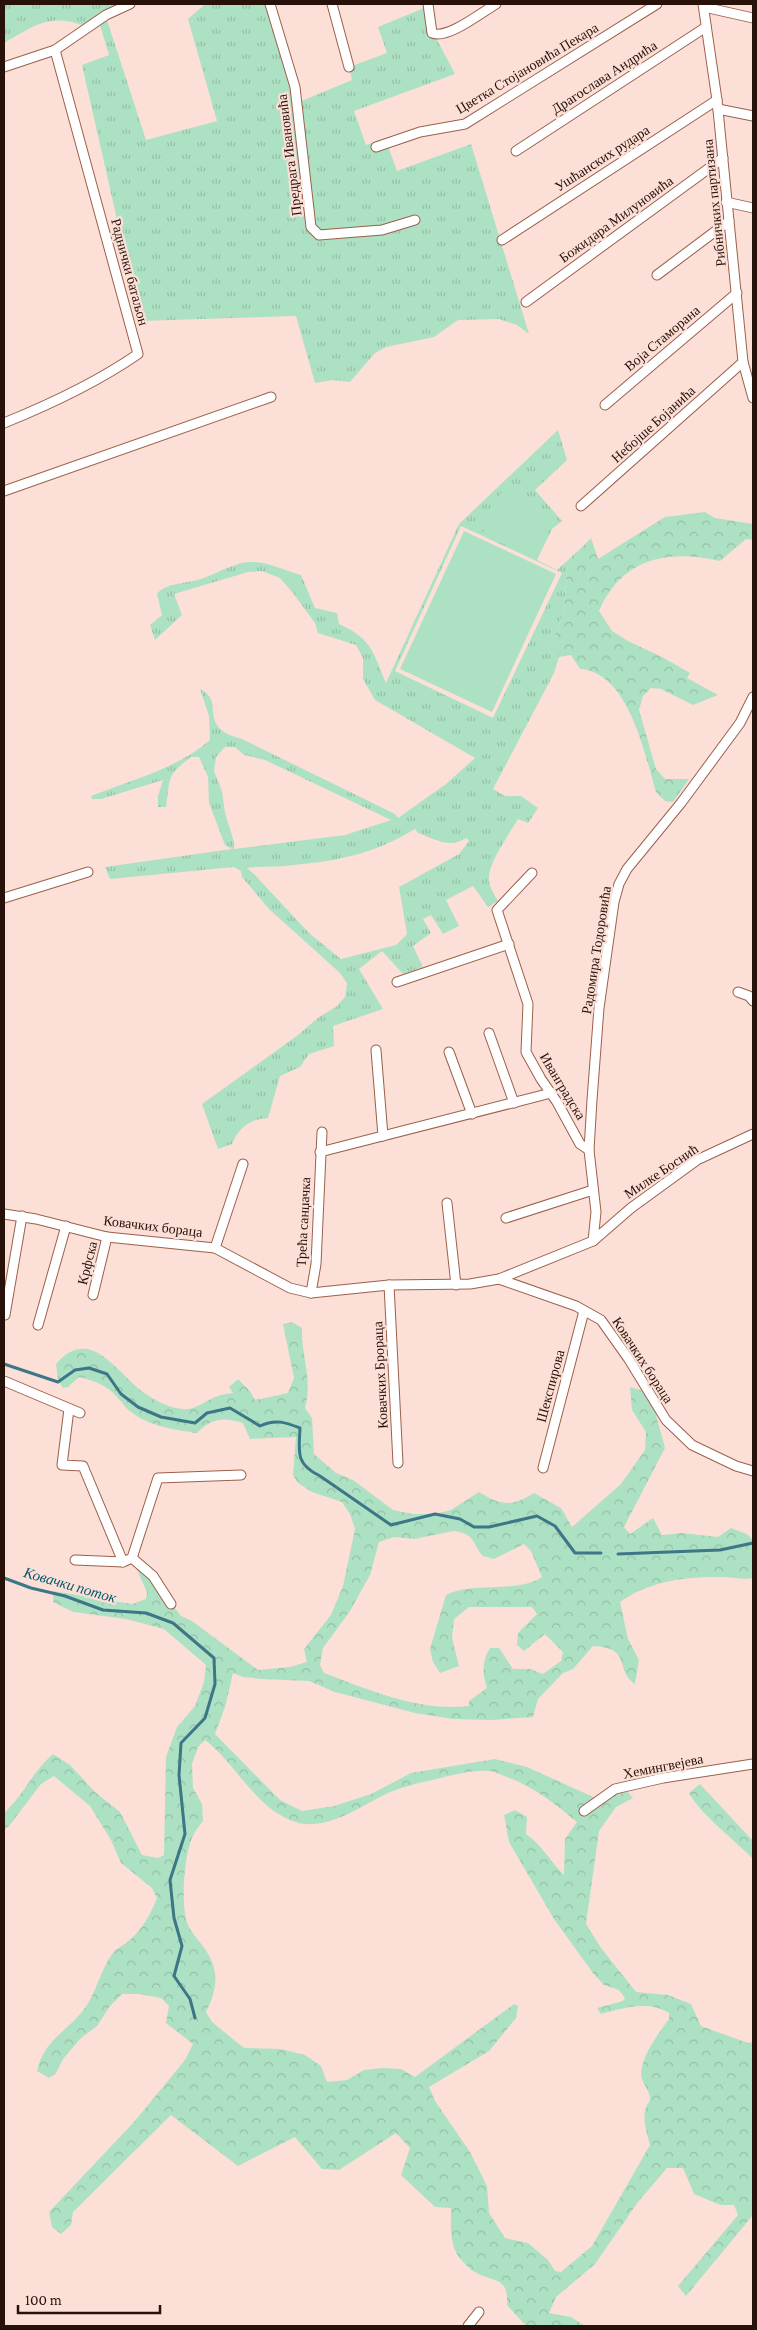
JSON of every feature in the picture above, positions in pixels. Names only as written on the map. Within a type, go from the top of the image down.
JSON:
[{"type":"street","points":[[4,67],[55,50],[106,15],[130,4]]},
{"type":"street","name":"Предрага Ивановића","points":[[270,4],[295,87],[311,227],[314,232],[319,235],[382,230],[415,220]]},
{"type":"street","points":[[332,4],[348,67]]},
{"type":"street","points":[[428,4],[434,34],[449,33],[496,4]]},
{"type":"street","name":"Цветка Стојановића Пекара","points":[[376,147],[420,132],[465,124],[657,4]]},
{"type":"street","points":[[703,5],[753,18]]},
{"type":"street","name":"Рибничких партизана","points":[[703,5],[718,105],[743,362],[753,398]]},
{"type":"street","name":"Драгослава Андрића","points":[[516,151],[706,27]]},
{"type":"street","name":"Раднички батаљон","points":[[4,423],[73,393],[108,375],[138,354],[55,50]]},
{"type":"street","points":[[718,105],[753,116]]},
{"type":"street","name":"Ушћанских рудара","points":[[502,240],[718,105]]},
{"type":"street","name":"Божидара Милуновића","points":[[526,302],[723,158]]},
{"type":"street","points":[[726,202],[753,208]]},
{"type":"street","points":[[657,275],[729,221]]},
{"type":"street","name":"Воја Стаморана","points":[[605,405],[737,293]]},
{"type":"street","name":"Небојше Бојанића","points":[[581,506],[743,362]]},
{"type":"street","points":[[4,491],[272,397]]},
{"type":"street","name":"Радомира Тодоровића","points":[[593,1241],[596,1212],[589,1150],[599,1008],[614,902],[619,884],[627,869],[681,803],[740,723],[753,697]]},
{"type":"street","points":[[4,898],[88,872]]},
{"type":"street","name":"Иванградска","points":[[532,873],[497,910],[528,1004],[526,1052],[580,1144],[589,1150]]},
{"type":"street","points":[[397,982],[509,944]]},
{"type":"street","points":[[738,992],[749,996],[753,1001]]},
{"type":"street","points":[[490,1033],[514,1103]]},
{"type":"street","points":[[376,1050],[383,1136]]},
{"type":"street","points":[[449,1052],[472,1114]]},
{"type":"street","points":[[320,1152],[551,1093]]},
{"type":"street","name":"Трећа санџачка","points":[[311,1293],[316,1264],[322,1132]]},
{"type":"street","name":"Милке Боснић","points":[[593,1241],[631,1208],[697,1160],[753,1136]]},
{"type":"street","points":[[215,1248],[243,1164]]},
{"type":"street","points":[[506,1218],[593,1190]]},
{"type":"street","points":[[447,1203],[456,1285]]},
{"type":"street","name":"Ковачких бораца","points":[[4,1214],[22,1216],[107,1237],[215,1248],[277,1282],[290,1288],[311,1293],[389,1286],[470,1284],[499,1279],[593,1241]]},
{"type":"street","points":[[5,1315],[22,1216]]},
{"type":"street","points":[[38,1325],[66,1226]]},
{"type":"street","name":"Крфска","points":[[93,1295],[107,1237]]},
{"type":"street","name":"Ковачких бораца","points":[[499,1279],[584,1311],[601,1320],[628,1358],[666,1420],[692,1445],[736,1466],[753,1471]]},
{"type":"street","name":"Ковачких Брораца","points":[[389,1286],[398,1463]]},
{"type":"street","name":"Шекспирова","points":[[542,1468],[584,1311]]},
{"type":"street","points":[[4,1381],[69,1410],[80,1413]]},
{"type":"street","points":[[69,1410],[62,1465],[83,1466],[123,1562]]},
{"type":"street","points":[[75,1560],[123,1562],[132,1558],[158,1478],[241,1475]]},
{"type":"street","points":[[132,1558],[153,1576],[171,1604]]},
{"type":"street","name":"Хемингвејева","points":[[584,1810],[615,1789],[664,1778],[753,1764]]},
{"type":"street","points":[[468,2326],[479,2312]]},
{"type":"green space","points":[[4,4],[120,4],[82,25],[60,20],[50,21],[32,27],[4,43]]},
{"type":"green space","points":[[205,4],[270,4],[299,102],[352,80],[349,67],[387,53],[378,27],[429,6],[434,34],[455,74],[354,111],[366,145],[385,138],[397,171],[471,144],[529,334],[517,325],[499,319],[458,320],[434,337],[386,347],[375,353],[350,382],[333,380],[315,383],[296,316],[140,321],[82,65],[109,55],[99,22],[107,20],[146,140],[217,121],[188,19]]},
{"type":"green space","points":[[558,430],[567,460],[535,490],[562,521],[552,529],[537,560],[557,570],[580,549],[567,569],[564,611],[549,652],[559,657],[554,673],[493,789],[505,796],[521,796],[538,808],[528,823],[518,819],[492,865],[489,882],[498,901],[488,907],[473,886],[446,900],[459,926],[443,934],[431,915],[423,919],[431,933],[413,946],[423,967],[403,974],[382,951],[359,969],[383,1009],[333,1026],[334,1046],[309,1054],[300,1067],[280,1076],[268,1118],[256,1120],[246,1125],[238,1133],[232,1144],[218,1149],[202,1104],[298,1035],[319,1017],[336,1007],[345,997],[347,983],[340,973],[269,909],[242,877],[241,871],[234,867],[110,879],[105,867],[232,849],[225,845],[209,803],[208,777],[199,757],[191,757],[173,774],[169,783],[166,807],[158,807],[158,796],[163,780],[101,799],[92,799],[91,796],[138,779],[183,759],[210,740],[209,716],[200,689],[208,694],[215,721],[219,728],[228,734],[242,739],[395,814],[398,818],[446,784],[475,758],[375,700],[363,679],[363,658],[356,645],[318,633],[315,623],[280,578],[262,571],[248,572],[174,594],[182,615],[155,640],[150,625],[162,615],[157,594],[160,590],[170,586],[197,580],[246,562],[265,563],[301,575],[315,608],[337,613],[339,624],[365,641],[374,655],[386,683],[459,524]],"holes":[[[461,526],[562,573],[493,718],[395,671]],[[225,747],[235,747],[244,755],[265,760],[391,820],[345,835],[234,849],[234,842],[225,813],[222,791],[214,771],[216,757]],[[415,829],[418,833],[442,842],[454,843],[466,838],[469,841],[459,854],[399,887],[407,934],[396,945],[341,959],[309,933],[247,868],[285,866],[337,859],[368,851]]]},
{"type":"green space","points":[[502,491],[556,516],[536,559],[482,534]]},
{"type":"green space","points":[[705,512],[715,518],[753,524],[753,540],[746,539],[720,561],[682,556],[648,562],[633,569],[620,579],[609,593],[599,611],[612,631],[690,673],[687,678],[718,695],[693,705],[661,689],[651,688],[643,696],[639,710],[656,769],[665,779],[689,779],[673,802],[665,801],[656,792],[632,718],[623,699],[611,684],[597,674],[580,669],[571,655],[559,657],[549,652],[564,611],[567,569],[580,549],[591,538],[598,559],[665,517]]},
{"type":"green space","points":[[464,531],[556,574],[492,712],[400,669]]},
{"type":"green space","points":[[292,1322],[302,1328],[308,1387],[305,1408],[312,1418],[314,1454],[336,1473],[353,1480],[393,1510],[412,1514],[435,1514],[451,1510],[479,1492],[494,1500],[507,1503],[519,1501],[534,1493],[561,1508],[572,1527],[621,1484],[645,1450],[646,1432],[632,1410],[630,1387],[650,1393],[665,1448],[624,1527],[630,1534],[653,1518],[662,1535],[682,1533],[718,1537],[731,1528],[747,1534],[753,1540],[753,1578],[709,1577],[669,1581],[643,1589],[620,1602],[628,1639],[639,1660],[635,1684],[625,1672],[618,1655],[605,1648],[593,1646],[573,1669],[563,1673],[538,1699],[533,1717],[491,1720],[453,1719],[415,1713],[335,1692],[309,1681],[243,1677],[233,1673],[225,1707],[215,1734],[280,1800],[302,1811],[334,1806],[371,1794],[411,1773],[495,1759],[527,1767],[602,1801],[626,1790],[633,1798],[616,1807],[599,1831],[586,1924],[601,1948],[636,1992],[668,1995],[691,2004],[701,2026],[748,2043],[753,2042],[753,2215],[686,2296],[678,2286],[738,2215],[734,2205],[720,2205],[694,2194],[683,2168],[667,2168],[638,2202],[595,2264],[556,2297],[549,2313],[571,2317],[585,2326],[526,2326],[507,2305],[507,2295],[502,2284],[473,2271],[459,2257],[452,2240],[451,2208],[435,2207],[401,2175],[410,2148],[396,2133],[339,2170],[322,2169],[295,2137],[238,2166],[171,2115],[73,2212],[71,2225],[61,2234],[52,2227],[49,2212],[134,2122],[185,2060],[193,2044],[166,2023],[169,2006],[161,1998],[139,1994],[122,1994],[110,2006],[97,2026],[81,2038],[63,2059],[56,2073],[49,2078],[37,2071],[45,2050],[87,2005],[111,1956],[141,1928],[157,1898],[152,1888],[121,1863],[111,1840],[90,1806],[54,1776],[41,1784],[4,1830],[4,1813],[53,1754],[70,1765],[95,1792],[120,1812],[142,1855],[158,1858],[164,1855],[166,1757],[177,1727],[195,1706],[204,1682],[206,1665],[164,1629],[126,1619],[73,1612],[53,1602],[53,1591],[132,1604],[146,1599],[147,1592],[136,1568],[143,1566],[181,1616],[192,1621],[258,1670],[290,1667],[307,1662],[304,1649],[331,1615],[343,1586],[355,1529],[350,1514],[342,1502],[312,1492],[298,1483],[293,1475],[296,1437],[250,1439],[243,1423],[230,1420],[218,1420],[207,1424],[197,1433],[162,1427],[138,1417],[110,1390],[95,1382],[79,1377],[68,1387],[63,1388],[58,1380],[56,1364],[68,1353],[80,1349],[92,1350],[113,1364],[147,1395],[177,1408],[187,1409],[196,1407],[220,1395],[233,1393],[229,1387],[238,1379],[250,1391],[255,1400],[288,1393],[294,1378],[283,1324]],"holes":[[[454,1531],[466,1534],[473,1540],[483,1556],[494,1559],[524,1544],[531,1551],[542,1577],[520,1585],[469,1589],[446,1595],[430,1649],[433,1662],[440,1673],[459,1666],[452,1638],[454,1619],[469,1607],[532,1607],[537,1614],[518,1633],[517,1645],[524,1651],[545,1634],[563,1652],[561,1661],[543,1674],[530,1669],[513,1669],[499,1648],[490,1648],[485,1657],[484,1667],[484,1678],[487,1688],[469,1701],[469,1706],[451,1707],[413,1703],[324,1673],[320,1665],[323,1648],[350,1611],[370,1575],[379,1542],[394,1537],[414,1539]],[[205,1740],[226,1760],[265,1804],[277,1813],[302,1824],[314,1824],[338,1818],[389,1793],[409,1786],[456,1774],[483,1771],[495,1772],[534,1790],[577,1822],[565,1839],[564,1875],[537,1843],[526,1834],[527,1817],[515,1810],[504,1815],[509,1842],[554,1919],[593,1973],[604,1985],[619,1990],[625,1998],[623,2001],[597,2008],[601,2014],[635,2006],[644,2006],[661,2009],[669,2013],[669,2019],[651,2045],[642,2067],[641,2077],[650,2097],[645,2116],[645,2126],[650,2145],[592,2246],[561,2272],[555,2271],[548,2260],[528,2243],[505,2238],[489,2213],[487,2186],[470,2152],[435,2101],[429,2087],[489,2051],[516,2018],[518,2006],[514,2004],[415,2077],[401,2069],[383,2068],[364,2070],[347,2080],[327,2082],[321,2066],[305,2055],[281,2049],[244,2048],[212,2022],[206,2012],[214,1990],[214,1969],[206,1950],[188,1925],[184,1906],[184,1879],[188,1853],[196,1830],[203,1821],[202,1804],[193,1788],[192,1764],[198,1747]]]},
{"type":"green space","points":[[700,1784],[753,1841],[753,1859],[709,1818],[694,1801],[689,1793]]},
{"type":"waterway","points":[[4,1364],[58,1382],[75,1370],[89,1368],[107,1374],[121,1394],[138,1407],[161,1417],[195,1423],[207,1413],[230,1408],[260,1426],[280,1422],[300,1428],[299,1451],[302,1462],[306,1467],[391,1525],[435,1514],[460,1519],[474,1527],[489,1527],[537,1516],[555,1526],[575,1553],[601,1553]]},
{"type":"waterway","points":[[618,1554],[720,1550],[753,1543]]},
{"type":"waterway","name":"Ковачки поток","points":[[4,1578],[31,1588],[65,1596],[103,1610],[146,1613],[173,1623],[214,1658],[215,1684],[205,1718],[181,1743],[179,1775],[185,1834],[170,1880],[174,1918],[182,1946],[174,1976],[190,1999],[195,2018]]}]
